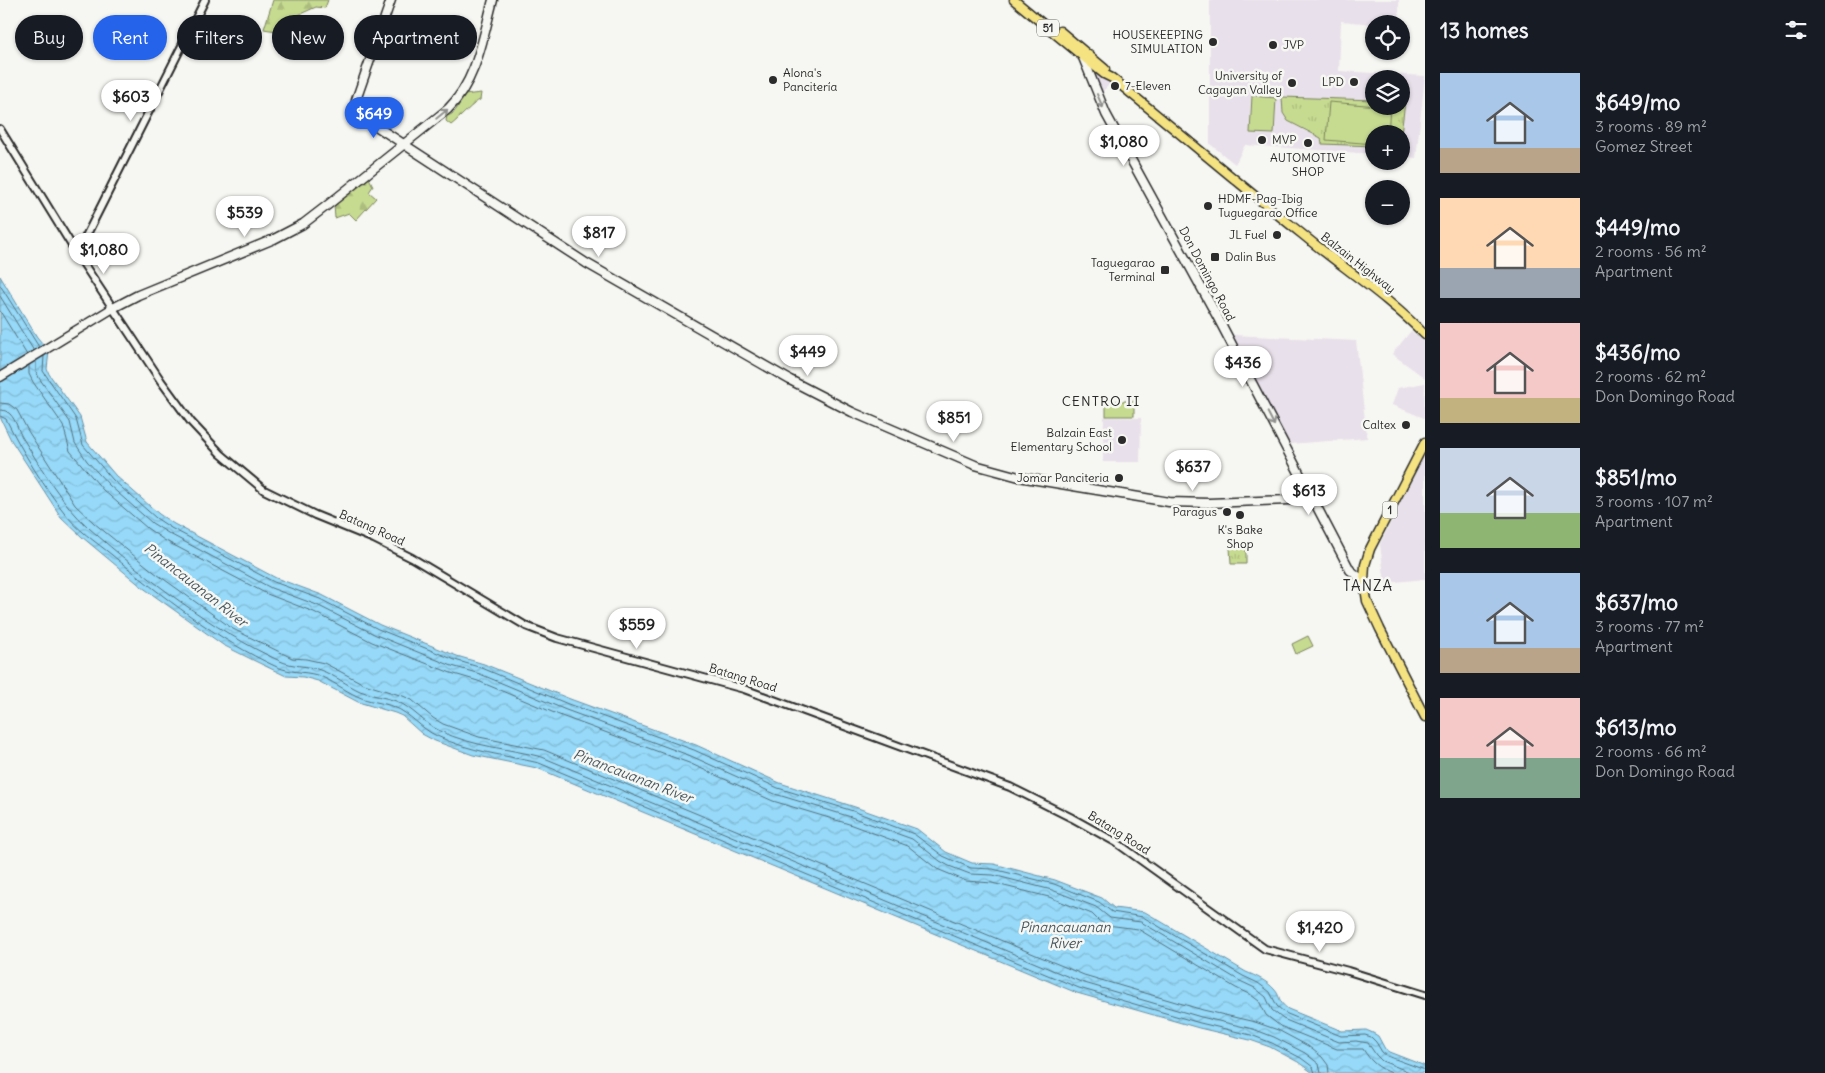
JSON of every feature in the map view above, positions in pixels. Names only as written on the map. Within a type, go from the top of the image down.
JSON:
[{"type":"main road","points":[[391,0],[356,106],[359,115],[586,263],[790,380],[852,412],[975,465],[1018,478],[1169,502],[1208,503],[1313,499]]},
{"type":"main road","points":[[0,377],[113,308],[161,284],[274,238],[302,224],[448,109],[461,95],[476,63],[493,0]]},
{"type":"main road","name":"Balzain Highway","points":[[1014,0],[1083,54]]},
{"type":"main road","name":"Balzain Highway","points":[[1022,0],[1104,74],[1112,78],[1302,234],[1400,311],[1425,335]]},
{"type":"main road","name":"Don Domingo Road","points":[[1083,54],[1106,114],[1218,318],[1350,570],[1364,581]]},
{"type":"main road","name":"1","points":[[1425,442],[1370,550],[1365,565],[1364,581],[1370,608],[1425,717]]},
{"type":"street","points":[[77,254],[205,0]]},
{"type":"street","name":"Batang Road","points":[[0,129],[138,348],[191,422],[220,454],[264,490],[404,555],[526,626],[557,638],[744,688],[1010,787],[1117,843],[1265,949],[1348,971],[1425,995]]},
{"type":"shaded area","name":"University of Cagayan Valley","points":[[1210,0],[1399,0],[1399,15],[1365,15],[1365,23],[1341,21],[1339,71],[1365,73],[1365,115],[1410,115],[1410,75],[1425,76],[1416,158],[1410,157],[1410,125],[1365,125],[1365,153],[1245,145],[1235,164],[1210,144]]},
{"type":"shaded area","points":[[1094,68],[1111,83],[1101,93],[1091,71]]},
{"type":"shaded area","points":[[1411,331],[1425,342],[1425,378],[1392,354]]},
{"type":"shaded area","points":[[1233,335],[1356,341],[1367,438],[1289,444]]},
{"type":"shaded area","points":[[1425,383],[1424,418],[1392,405],[1398,388]]},
{"type":"shaded area","name":"Balzain East Elementary School","points":[[1104,417],[1141,418],[1140,462],[1103,462]]},
{"type":"shaded area","points":[[1425,453],[1425,579],[1385,583],[1380,544]]},
{"type":"green space","points":[[273,0],[328,0],[325,8],[316,7],[298,15],[272,15],[272,30],[264,29]]},
{"type":"green space","points":[[481,93],[480,100],[451,125],[446,121],[447,116],[456,110],[464,95]]},
{"type":"green space","points":[[1252,96],[1276,98],[1274,134],[1250,133]]},
{"type":"green space","points":[[1282,97],[1365,100],[1365,115],[1403,115],[1402,125],[1365,125],[1365,146],[1322,144],[1321,138],[1288,121],[1283,113]]},
{"type":"green space","points":[[1329,102],[1365,105],[1365,115],[1389,115],[1389,125],[1365,125],[1365,143],[1326,140]]},
{"type":"green space","points":[[369,178],[373,186],[369,192],[376,198],[356,220],[349,213],[335,218],[334,205]]},
{"type":"green space","points":[[1106,401],[1134,401],[1134,416],[1106,416]]},
{"type":"green space","points":[[1246,546],[1246,564],[1231,564],[1230,547]]},
{"type":"green space","points":[[1308,636],[1313,646],[1296,654],[1292,644]]},
{"type":"water","name":"Pinancauanan River","points":[[0,276],[37,337],[49,351],[47,369],[49,374],[80,417],[87,442],[116,476],[159,514],[174,524],[276,578],[322,595],[380,625],[570,699],[696,745],[780,783],[917,829],[946,852],[972,863],[994,864],[1055,880],[1102,898],[1114,908],[1145,912],[1246,972],[1265,981],[1276,992],[1288,1009],[1342,1031],[1366,1030],[1373,1033],[1378,1036],[1385,1049],[1389,1052],[1425,1066],[1425,1073],[1313,1073],[1298,1062],[1270,1047],[1250,1040],[1199,1028],[1077,993],[537,768],[473,755],[435,741],[422,734],[402,716],[358,702],[318,681],[303,677],[286,676],[223,645],[142,587],[61,517],[11,440],[0,417]]},
{"type":"place","name":"HOUSEKEEPING SIMULATION","points":[[1213,42]]},
{"type":"place","name":"JVP","points":[[1273,45]]},
{"type":"place","name":"Alona's Pancitería","points":[[773,80]]},
{"type":"place","name":"LPD","points":[[1354,82]]},
{"type":"place","name":"University of Cagayan Valley","points":[[1292,83]]},
{"type":"place","name":"7-Eleven","points":[[1115,86]]},
{"type":"place","name":"MVP","points":[[1262,140]]},
{"type":"place","name":"AUTOMOTIVE SHOP","points":[[1308,143]]},
{"type":"place","name":"HDMF-Pag-Ibig Tuguegarao Office","points":[[1208,206]]},
{"type":"place","name":"JL Fuel","points":[[1277,235]]},
{"type":"place","name":"Dalin Bus","points":[[1215,257]]},
{"type":"place","name":"Taguegarao Terminal","points":[[1165,270]]},
{"type":"place","name":"Caltex","points":[[1406,425]]},
{"type":"place","name":"Balzain East Elementary School","points":[[1122,440]]},
{"type":"place","name":"Jomar Panciteria","points":[[1119,478]]},
{"type":"place","name":"Paragus","points":[[1227,512]]},
{"type":"place","name":"K's Bake Shop","points":[[1240,515]]},
{"type":"district","name":"CENTRO II","points":[[1101,401]]},
{"type":"district","name":"TANZA","points":[[1368,586]]}]
